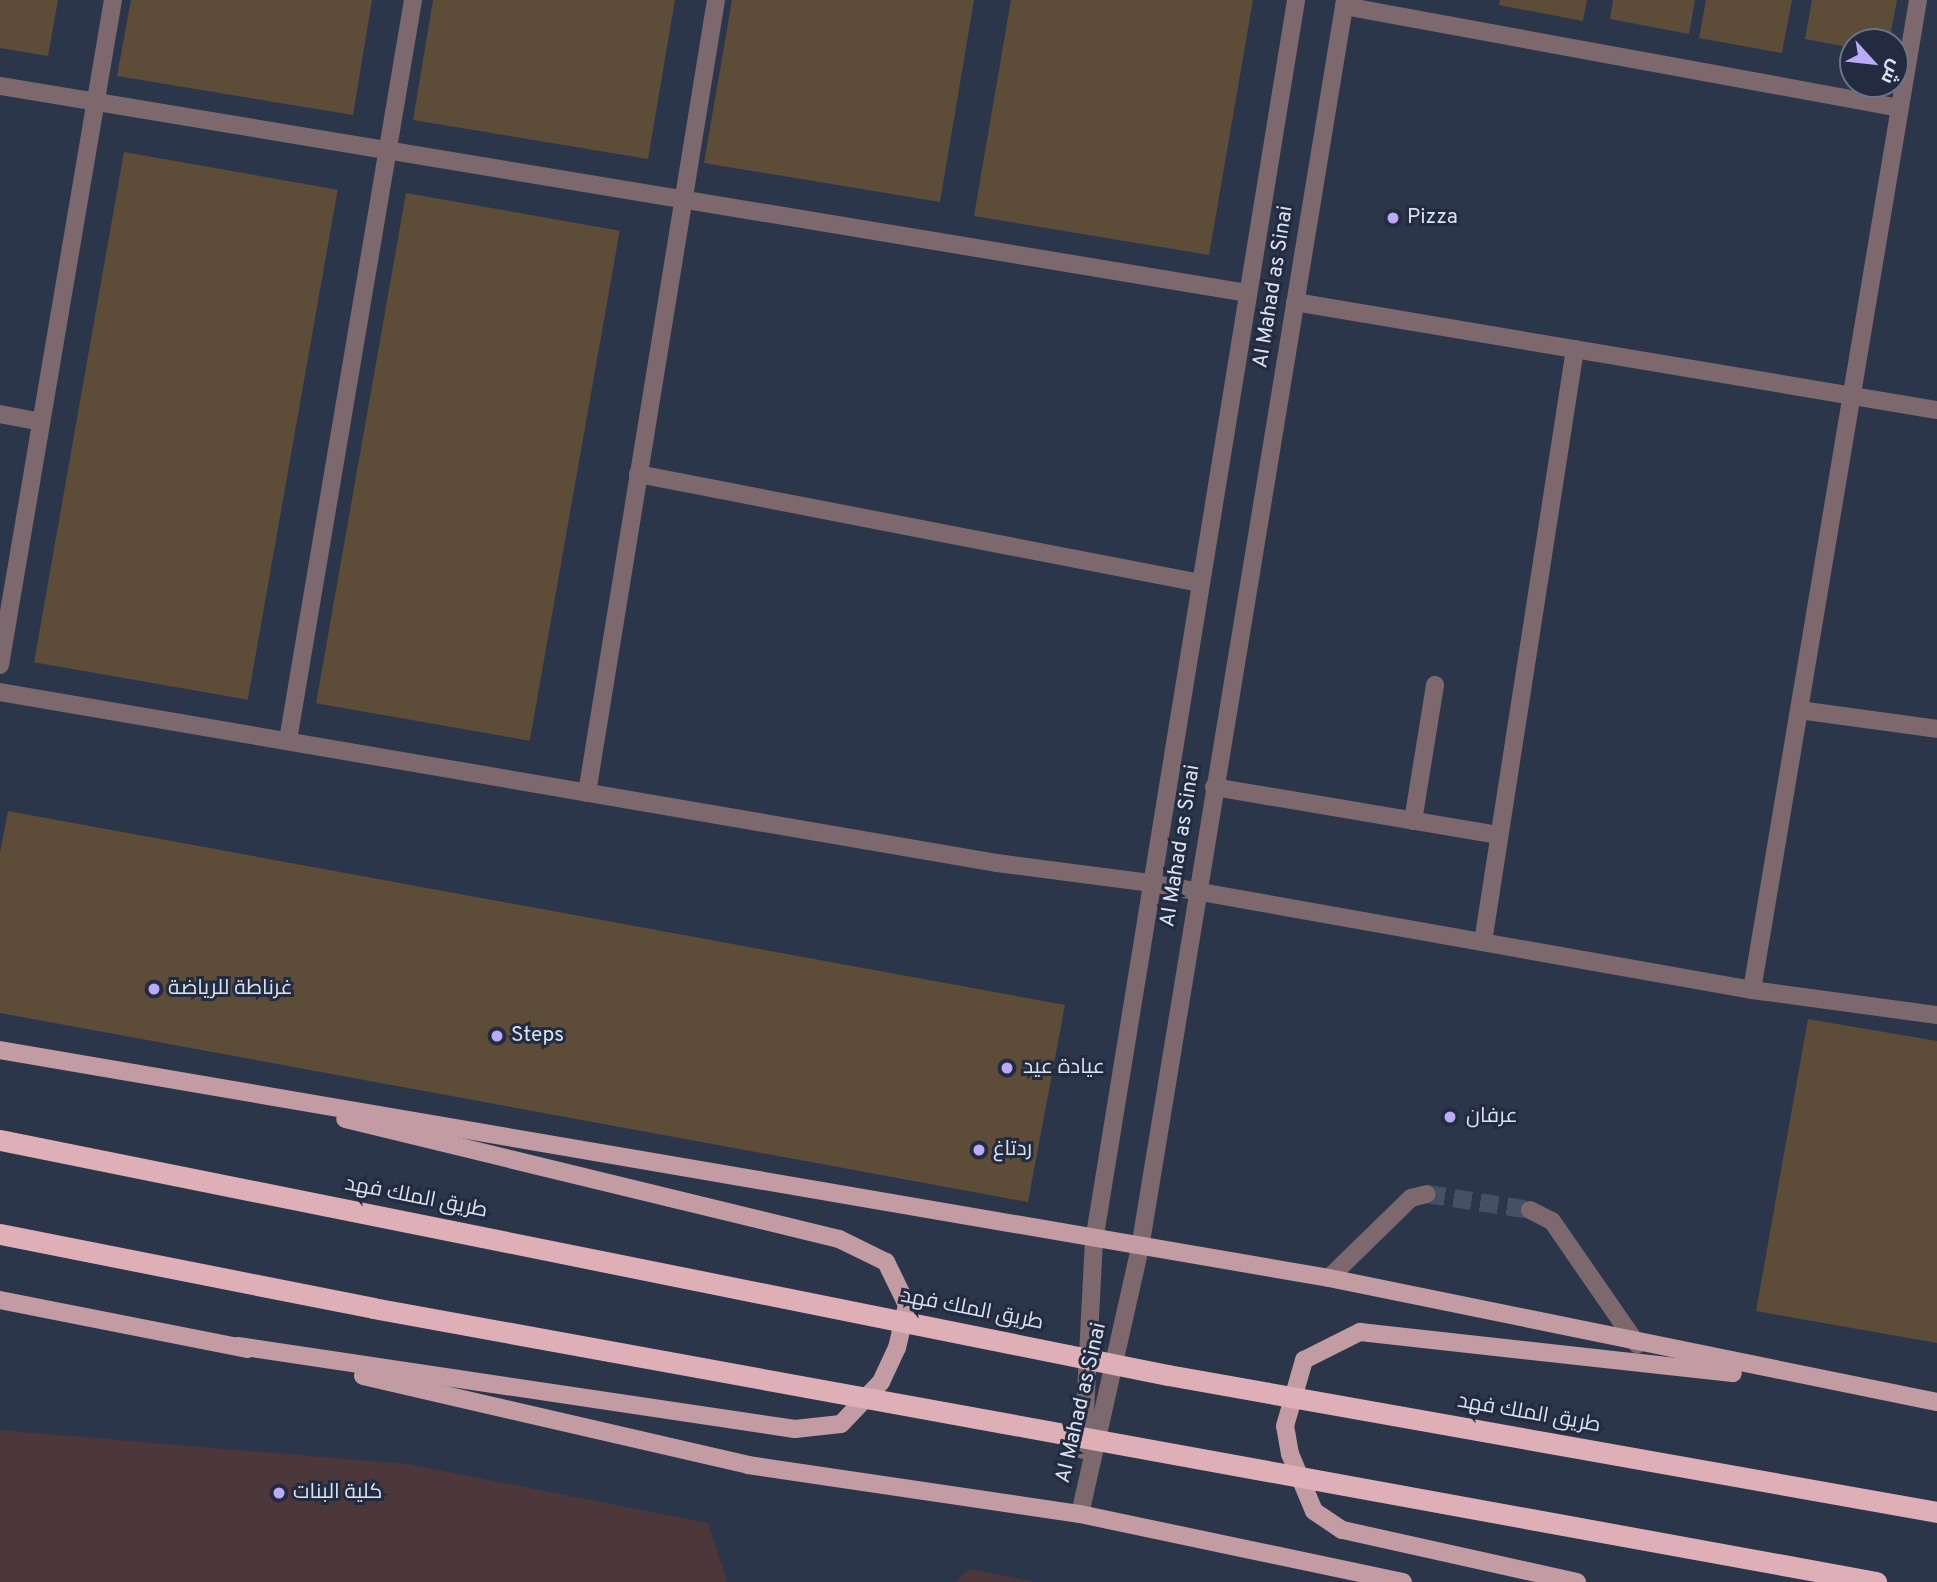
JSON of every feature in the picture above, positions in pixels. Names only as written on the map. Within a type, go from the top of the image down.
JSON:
[{"type":"highway","name":"طريق الملك فهد","points":[[0,1140],[1168,1375],[1937,1512]]},
{"type":"highway","points":[[0,1234],[373,1308],[1876,1582]]},
{"type":"main road","points":[[0,1050],[178,1078],[1094,1241],[1329,1278],[1637,1344],[1937,1402]]},
{"type":"main road","points":[[178,1078],[839,1239],[887,1262],[907,1305],[897,1348],[881,1382],[841,1424],[795,1429],[238,1346]]},
{"type":"main road","points":[[0,1300],[238,1346],[748,1465],[1080,1514],[1403,1582]]},
{"type":"main road","points":[[1577,1582],[1342,1530],[1314,1511],[1290,1454],[1285,1426],[1304,1360],[1360,1332],[1848,1385]]},
{"type":"street","points":[[0,665],[113,0]]},
{"type":"street","points":[[288,740],[413,0]]},
{"type":"street","points":[[587,793],[716,0]]},
{"type":"street","name":"Al Mahad as Sinai","points":[[1080,1514],[1094,1241],[1150,883],[1296,0]]},
{"type":"street","points":[[1752,990],[1918,0]]},
{"type":"street","points":[[1344,3],[1900,108]]},
{"type":"street","name":"Al Mahad as Sinai","points":[[1080,1514],[1140,1248],[1196,891],[1344,3]]},
{"type":"street","points":[[0,86],[1248,293]]},
{"type":"street","points":[[1294,302],[1937,410]]},
{"type":"street","points":[[1483,942],[1575,349]]},
{"type":"street","points":[[0,414],[41,422]]},
{"type":"street","points":[[638,474],[1200,583]]},
{"type":"street","points":[[1413,821],[1435,685]]},
{"type":"street","points":[[0,692],[998,863],[1150,883],[1752,990],[1937,1015]]},
{"type":"street","points":[[1799,710],[1937,729]]},
{"type":"street","points":[[1214,787],[1499,835]]},
{"type":"street","points":[[1329,1278],[1411,1198],[1427,1194]]},
{"type":"street","points":[[1530,1210],[1552,1221],[1637,1344]]},
{"type":"shaded area","name":"كلية البنات","points":[[0,1430],[407,1464],[708,1523],[727,1582],[0,1582]]},
{"type":"shaded area","points":[[970,1569],[1035,1582],[955,1582]]},
{"type":"building","points":[[0,0],[58,0],[48,56],[0,48]]},
{"type":"building","points":[[131,0],[372,0],[353,115],[117,76]]},
{"type":"building","points":[[433,0],[675,0],[648,159],[413,120]]},
{"type":"building","points":[[732,0],[974,0],[940,202],[704,163]]},
{"type":"building","points":[[1011,0],[1253,0],[1209,255],[974,216]]},
{"type":"building","points":[[1500,0],[1587,0],[1583,21],[1499,5]]},
{"type":"building","points":[[1613,0],[1695,0],[1689,34],[1610,19]]},
{"type":"building","points":[[1706,0],[1792,0],[1782,53],[1699,38]]},
{"type":"building","points":[[1812,0],[1897,0],[1892,28],[1839,28],[1839,45],[1805,39]]},
{"type":"building","points":[[124,152],[338,190],[248,700],[34,662]]},
{"type":"building","points":[[406,193],[620,231],[530,741],[316,703]]},
{"type":"building","points":[[8,811],[1065,1005],[1028,1202],[0,1013],[0,853]]},
{"type":"building","points":[[1808,1019],[1937,1041],[1937,1343],[1756,1311]]},
{"type":"tunnel","points":[[1427,1194],[1530,1210]]},
{"type":"place","name":"Pizza","points":[[1393,218]]},
{"type":"place","name":"غرناطة للرياضة","points":[[154,989]]},
{"type":"place","name":"Steps","points":[[497,1036]]},
{"type":"place","name":"عيادة عيد","points":[[1007,1068]]},
{"type":"place","name":"عرفان","points":[[1450,1117]]},
{"type":"place","name":"ردتاغ","points":[[979,1150]]},
{"type":"place","name":"كلية البنات","points":[[279,1493]]}]
